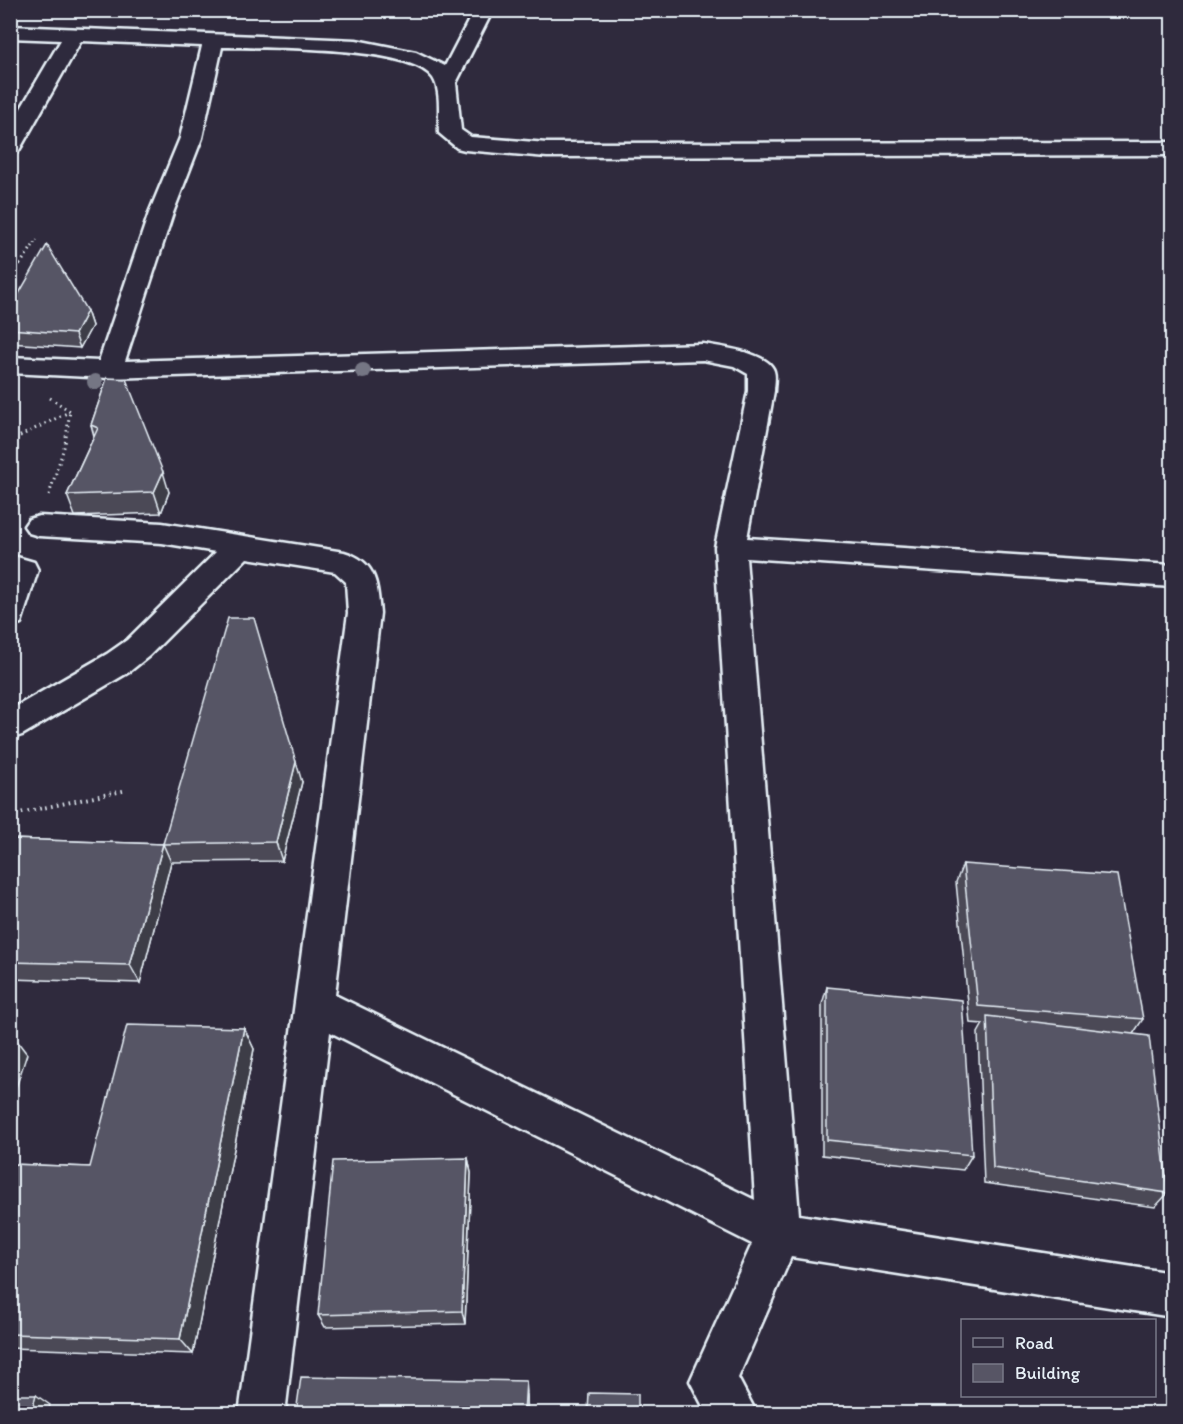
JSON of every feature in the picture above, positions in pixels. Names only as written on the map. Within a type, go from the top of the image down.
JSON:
[{"type":"street","points":[[446,83],[484,10]]},
{"type":"street","points":[[10,32],[356,46],[403,55],[434,65],[446,83],[450,133],[465,143],[547,150],[1173,148]]},
{"type":"street","points":[[10,147],[74,35]]},
{"type":"street","points":[[109,370],[161,213],[191,138],[213,40]]},
{"type":"street","points":[[10,365],[109,370],[703,352],[742,359],[760,371],[761,391],[730,547],[779,1234],[713,1381],[734,1413]]},
{"type":"street","points":[[39,526],[162,533],[344,563],[362,578],[364,613],[262,1413]]},
{"type":"street","points":[[10,726],[118,663],[138,648],[241,546]]},
{"type":"street","points":[[730,547],[1173,576]]},
{"type":"street","points":[[10,566],[23,570],[10,615]]},
{"type":"street","points":[[315,1005],[779,1234],[1173,1295]]},
{"type":"path","points":[[10,278],[37,240]]},
{"type":"path","points":[[10,441],[70,411]]},
{"type":"path","points":[[10,815],[127,790]]},
{"type":"building","points":[[47,245],[87,311],[75,334],[10,329],[10,309]]},
{"type":"building","points":[[107,378],[126,379],[163,472],[154,492],[67,495],[98,428],[91,425]]},
{"type":"building","points":[[228,618],[254,618],[296,762],[276,842],[163,844]]},
{"type":"building","points":[[10,839],[163,844],[130,965],[10,962]]},
{"type":"building","points":[[963,864],[1117,875],[1143,1019],[978,1006]]},
{"type":"building","points":[[827,987],[962,1000],[972,1155],[827,1140]]},
{"type":"building","points":[[987,1016],[1149,1036],[1168,1193],[993,1168]]},
{"type":"building","points":[[127,1025],[244,1028],[180,1339],[10,1334],[10,1164],[90,1167]]},
{"type":"building","points":[[468,1158],[462,1311],[318,1315],[333,1161]]},
{"type":"building","points":[[301,1377],[526,1381],[524,1413],[296,1413]]},
{"type":"building","points":[[589,1393],[638,1394],[638,1413],[588,1413]]},
{"type":"building","points":[[10,1395],[36,1395],[31,1413],[10,1413]]}]
